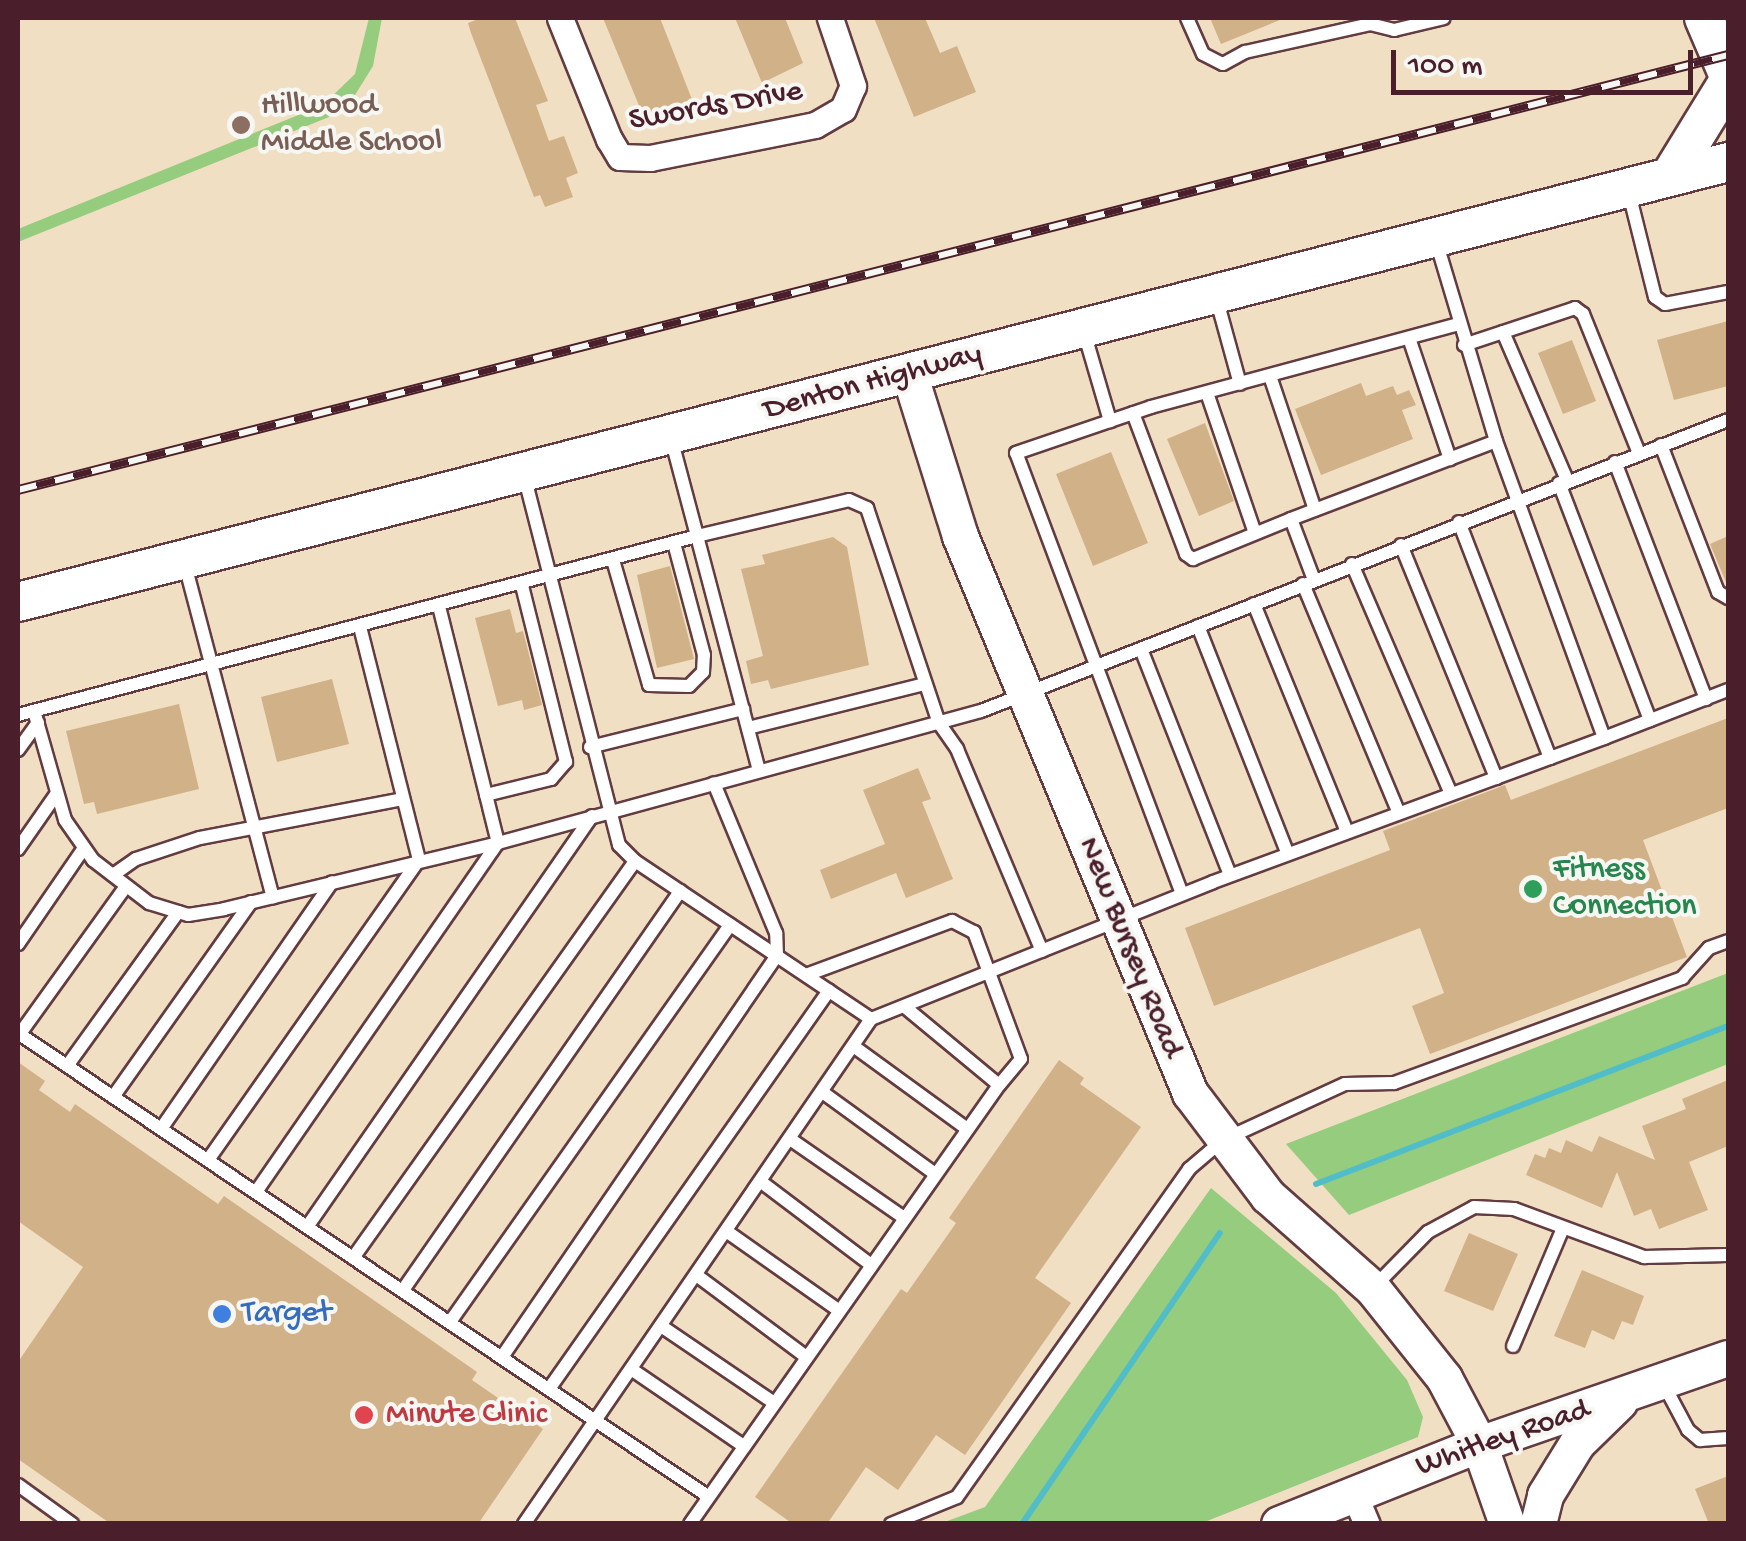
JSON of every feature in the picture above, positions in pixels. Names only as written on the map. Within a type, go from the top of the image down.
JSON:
[{"type":"main road","points":[[1671,175],[1728,78],[1704,18]]},
{"type":"main road","name":"Denton Highway","points":[[18,602],[1728,162]]},
{"type":"street","name":"Swords Drive","points":[[560,18],[620,156],[650,158],[816,126],[843,110],[852,86],[830,18]]},
{"type":"street","name":"New Bursey Road","points":[[909,373],[960,536],[1180,1073],[1223,1140],[1268,1196],[1373,1289],[1444,1378],[1479,1444],[1507,1524]]},
{"type":"street","name":"Whitley Road","points":[[1279,1524],[1360,1508],[1479,1444],[1728,1358]]},
{"type":"street","points":[[1538,1524],[1546,1495],[1577,1443],[1628,1395]]},
{"type":"lane","points":[[1187,18],[1203,54],[1223,64],[1245,52],[1369,21],[1394,30],[1444,18]]},
{"type":"lane","points":[[1627,186],[1655,297],[1666,304],[1728,292]]},
{"type":"lane","points":[[1435,236],[1464,345],[1496,442],[1604,738]]},
{"type":"lane","points":[[1215,294],[1240,384]]},
{"type":"lane","points":[[1464,345],[1576,308],[1584,314],[1639,453]]},
{"type":"lane","points":[[1182,894],[1016,453],[1133,413],[1458,324]]},
{"type":"lane","points":[[1084,329],[1110,421]]},
{"type":"lane","points":[[1503,332],[1650,720]]},
{"type":"lane","points":[[1409,338],[1450,459]]},
{"type":"lane","points":[[1270,376],[1316,510]]},
{"type":"lane","points":[[1207,393],[1255,533]]},
{"type":"lane","points":[[1133,413],[1186,554],[1193,559],[1496,442]]},
{"type":"lane","points":[[36,717],[57,793],[84,848],[113,875],[150,903],[178,912],[251,902],[498,843],[939,723],[1026,695],[1516,499],[1728,420]]},
{"type":"lane","points":[[671,436],[759,771]]},
{"type":"lane","points":[[1661,445],[1718,592],[1728,598]]},
{"type":"lane","points":[[1615,462],[1706,699]]},
{"type":"lane","points":[[524,473],[590,746],[599,814],[634,861],[871,1018]]},
{"type":"lane","points":[[18,716],[36,717],[697,536],[859,502],[873,518],[939,723],[957,749],[1042,951]]},
{"type":"lane","points":[[1290,519],[1309,582],[1399,813]]},
{"type":"lane","points":[[1458,522],[1550,758]]},
{"type":"lane","points":[[613,560],[648,685],[689,686],[703,672],[704,654],[674,543]]},
{"type":"lane","points":[[1401,545],[1496,778]]},
{"type":"lane","points":[[184,559],[273,897]]},
{"type":"lane","points":[[1352,564],[1451,794]]},
{"type":"lane","points":[[486,795],[551,779],[566,762],[522,585]]},
{"type":"lane","points":[[1254,604],[1348,832]]},
{"type":"lane","points":[[256,1192],[498,843],[439,607]]},
{"type":"lane","points":[[1198,626],[1288,854]]},
{"type":"lane","points":[[360,627],[419,860]]},
{"type":"lane","points":[[1141,649],[1230,876]]},
{"type":"lane","points":[[748,728],[925,684]]},
{"type":"lane","points":[[524,1524],[764,1184],[856,1048],[871,1018],[1182,894],[1728,690]]},
{"type":"lane","points":[[590,746],[743,709]]},
{"type":"lane","points":[[18,750],[36,717]]},
{"type":"lane","points":[[502,1357],[777,956],[776,933],[714,783]]},
{"type":"lane","points":[[18,848],[57,793]]},
{"type":"lane","points":[[113,875],[162,849],[402,799]]},
{"type":"lane","points":[[307,1226],[599,814]]},
{"type":"lane","points":[[18,944],[84,848]]},
{"type":"lane","points":[[208,1160],[419,860]]},
{"type":"lane","points":[[354,1258],[634,861]]},
{"type":"lane","points":[[160,1129],[332,882]]},
{"type":"lane","points":[[126,886],[18,1034],[706,1495]]},
{"type":"lane","points":[[402,1290],[680,892]]},
{"type":"lane","points":[[113,1097],[251,902]]},
{"type":"lane","points":[[67,1066],[178,912]]},
{"type":"lane","points":[[690,1524],[706,1495],[1021,1059],[974,932],[952,921],[806,976]]},
{"type":"lane","points":[[450,1322],[730,925]]},
{"type":"lane","points":[[891,1524],[957,1497],[1189,1169],[1223,1140],[1345,1084],[1394,1083],[1682,978],[1710,948],[1728,941]]},
{"type":"lane","points":[[549,1389],[828,990]]},
{"type":"lane","points":[[905,1007],[999,1085]]},
{"type":"lane","points":[[856,1048],[967,1129]]},
{"type":"lane","points":[[825,1094],[936,1174]]},
{"type":"lane","points":[[793,1140],[904,1218]]},
{"type":"lane","points":[[764,1184],[871,1264]]},
{"type":"lane","points":[[1373,1289],[1428,1232],[1474,1207],[1514,1209],[1644,1257],[1728,1255]]},
{"type":"lane","points":[[1513,1346],[1564,1228]]},
{"type":"lane","points":[[729,1233],[838,1310]]},
{"type":"lane","points":[[699,1277],[805,1356]]},
{"type":"lane","points":[[664,1328],[773,1402]]},
{"type":"lane","points":[[634,1371],[742,1445]]},
{"type":"lane","points":[[1663,1383],[1688,1430],[1700,1440],[1728,1438]]},
{"type":"lane","points":[[18,1485],[72,1524]]},
{"type":"green space","points":[[369,18],[382,18],[373,66],[355,95],[329,117],[18,242],[18,229],[323,105],[355,74]]},
{"type":"green space","points":[[1728,973],[1728,1064],[1349,1215],[1286,1144]]},
{"type":"green space","points":[[1211,1188],[1336,1293],[1407,1380],[1423,1417],[1418,1437],[1202,1523],[942,1523],[985,1507]]},
{"type":"building","points":[[481,18],[515,18],[548,101],[536,105],[549,141],[564,136],[578,173],[566,178],[573,197],[545,207],[540,195],[534,197],[468,23]]},
{"type":"building","points":[[603,18],[660,18],[695,107],[647,125]]},
{"type":"building","points":[[735,18],[785,18],[803,63],[762,83]]},
{"type":"building","points":[[874,18],[925,18],[940,53],[957,46],[976,92],[914,117]]},
{"type":"building","points":[[1210,18],[1285,18],[1221,44]]},
{"type":"building","points":[[1728,321],[1728,386],[1674,400],[1657,340]]},
{"type":"building","points":[[1572,340],[1596,401],[1563,414],[1538,353]]},
{"type":"building","points":[[1361,383],[1366,396],[1393,386],[1397,395],[1409,390],[1416,405],[1402,410],[1413,439],[1321,475],[1295,409]]},
{"type":"building","points":[[1205,423],[1234,501],[1199,516],[1167,439]]},
{"type":"building","points":[[1111,452],[1148,543],[1093,566],[1056,474]]},
{"type":"building","points":[[1728,536],[1728,587],[1710,544]]},
{"type":"building","points":[[833,537],[847,547],[869,665],[771,689],[768,680],[751,684],[746,661],[763,656],[741,569],[765,564],[762,555]]},
{"type":"building","points":[[670,566],[694,659],[657,668],[637,575]]},
{"type":"building","points":[[510,609],[516,633],[523,631],[542,705],[524,710],[522,700],[498,706],[475,618]]},
{"type":"building","points":[[332,679],[349,744],[277,762],[261,697]]},
{"type":"building","points":[[179,704],[199,789],[97,814],[94,802],[84,804],[66,731]]},
{"type":"building","name":"Fitness Connection","points":[[1728,718],[1728,808],[1643,840],[1687,957],[1430,1054],[1412,1006],[1444,993],[1420,928],[1214,1006],[1185,928],[1390,850],[1383,831],[1505,785],[1511,800]]},
{"type":"building","points":[[918,768],[931,799],[922,802],[953,879],[906,898],[896,873],[831,899],[820,870],[885,844],[863,790]]},
{"type":"building","points":[[1059,1060],[1084,1078],[1080,1084],[1141,1127],[1035,1278],[1071,1303],[965,1455],[936,1435],[898,1490],[866,1467],[827,1524],[793,1524],[755,1497],[901,1289],[907,1293],[956,1223],[949,1218]]},
{"type":"building","name":"Target","points":[[18,1062],[45,1081],[39,1090],[70,1112],[75,1104],[218,1204],[224,1196],[477,1372],[472,1380],[543,1429],[478,1524],[111,1524],[18,1459],[18,1362],[83,1267],[18,1221]]},
{"type":"building","points":[[1728,1080],[1728,1146],[1689,1162],[1708,1210],[1659,1229],[1651,1209],[1634,1216],[1617,1172],[1602,1208],[1526,1175],[1535,1154],[1545,1158],[1549,1148],[1561,1153],[1566,1140],[1592,1152],[1599,1136],[1655,1160],[1642,1126],[1686,1109],[1682,1099]]},
{"type":"building","points":[[1469,1233],[1518,1254],[1493,1311],[1444,1291]]},
{"type":"building","points":[[1582,1270],[1644,1296],[1633,1325],[1622,1321],[1614,1340],[1592,1330],[1585,1348],[1554,1336]]},
{"type":"building","points":[[1728,1476],[1728,1524],[1709,1524],[1695,1489]]},
{"type":"waterway","points":[[1316,1184],[1728,1026]]},
{"type":"waterway","points":[[1022,1524],[1220,1233]]},
{"type":"railway","points":[[18,490],[1728,55]]},
{"type":"place","name":"Hillwood Middle School","points":[[241,125]]},
{"type":"place","name":"Fitness Connection","points":[[1533,889]]},
{"type":"place","name":"Target","points":[[222,1314]]},
{"type":"place","name":"Minute Clinic","points":[[364,1415]]}]
